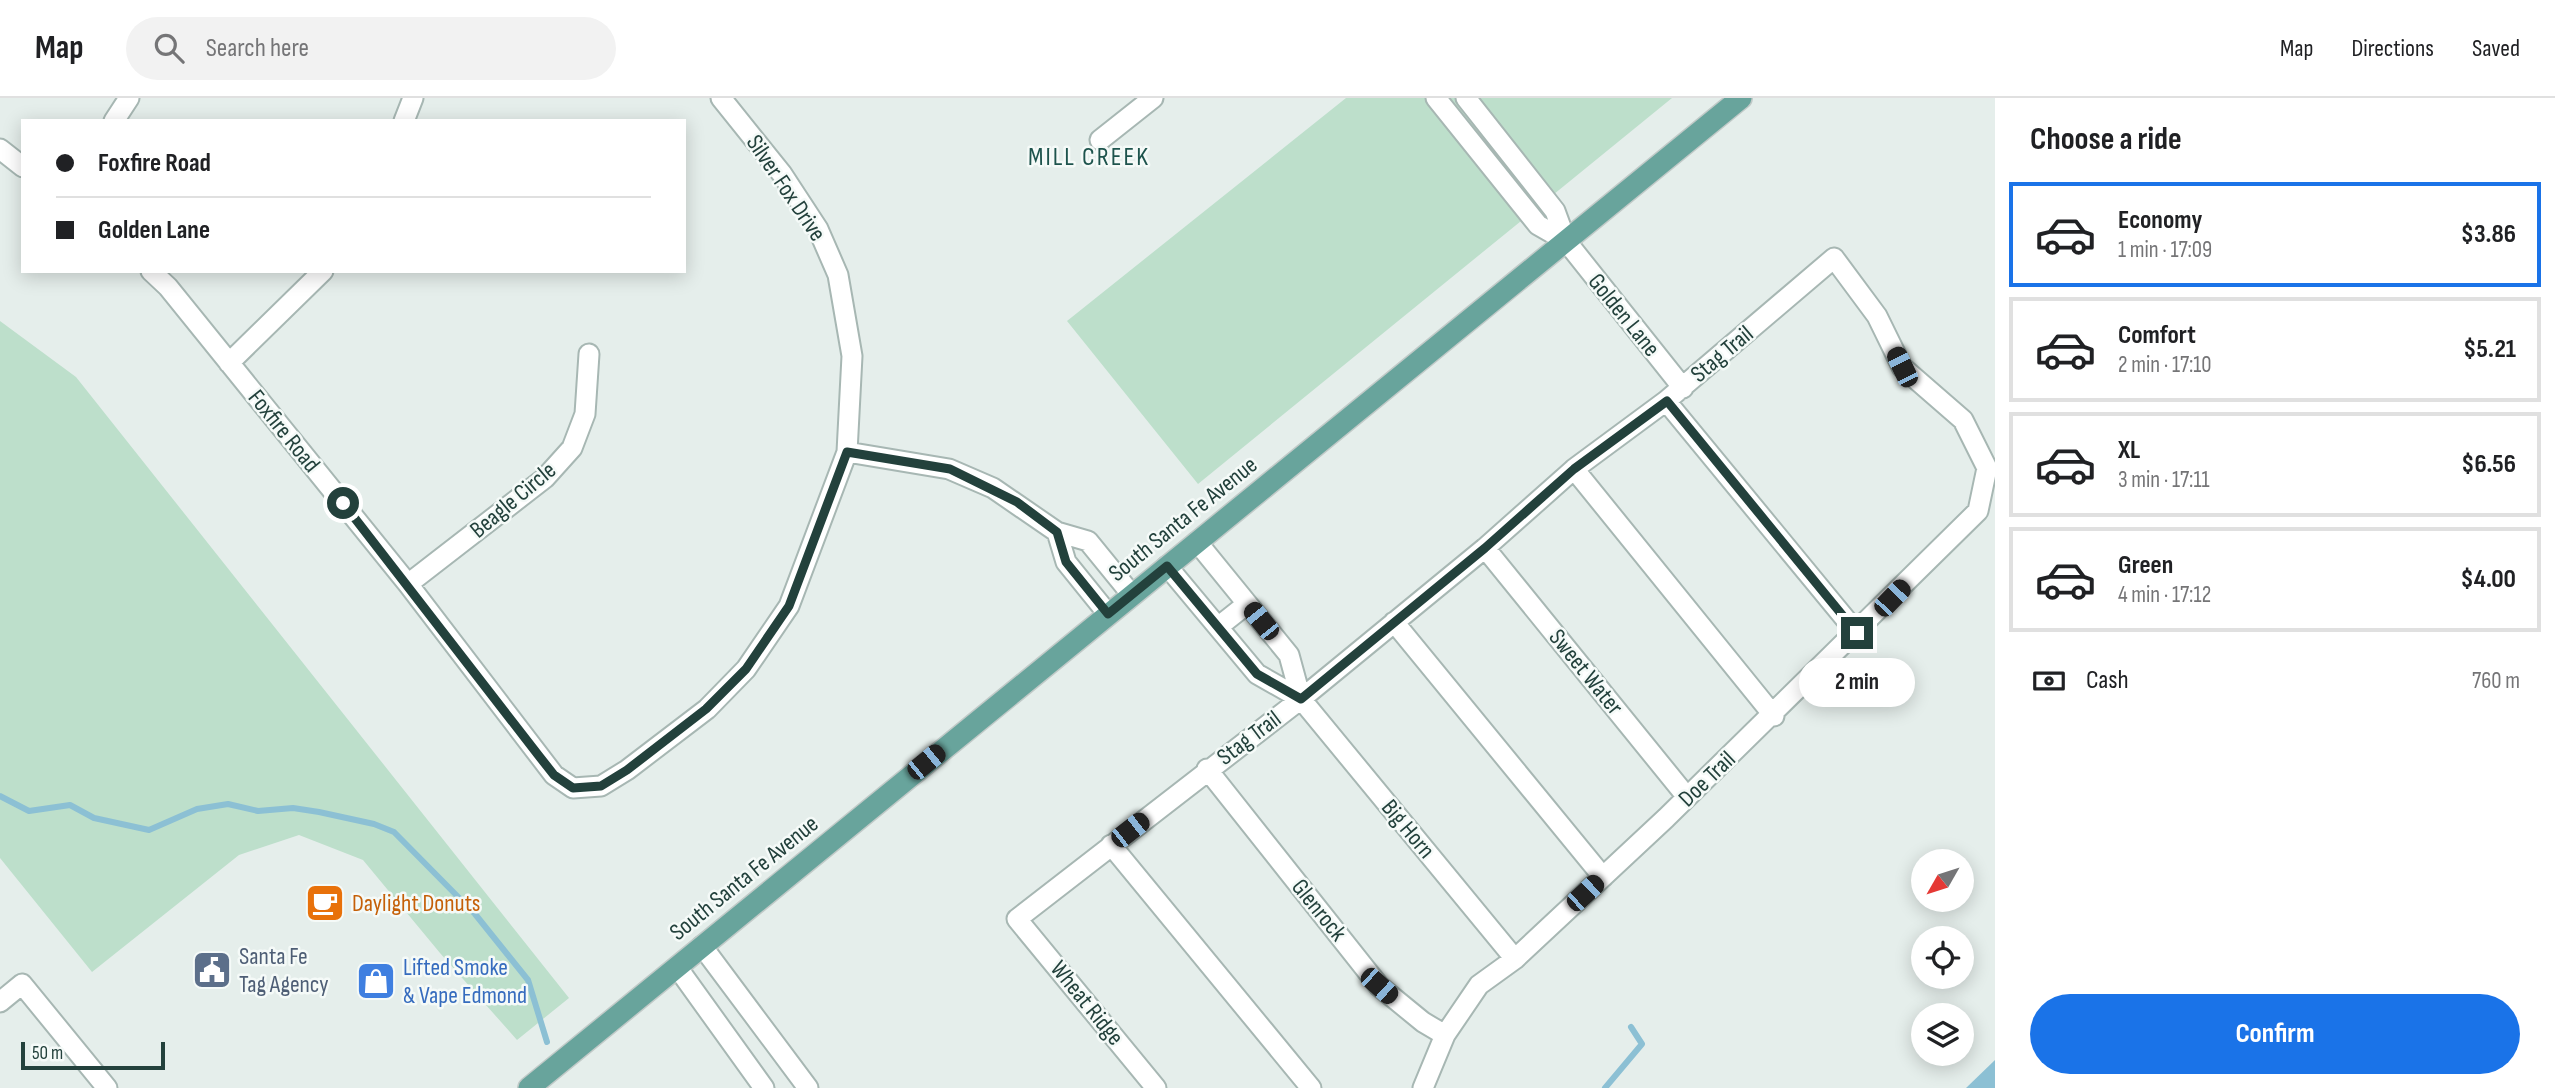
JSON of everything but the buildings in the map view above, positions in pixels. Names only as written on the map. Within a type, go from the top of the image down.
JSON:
[{"type":"main road","name":"South Santa Fe Avenue","points":[[528,1088],[1741,98]]},
{"type":"street","points":[[115,119],[129,98]]},
{"type":"street","points":[[405,119],[413,98]]},
{"type":"street","name":"Silver Fox Drive","points":[[573,788],[601,786],[627,770],[706,709],[746,669],[789,606],[847,452],[852,356],[838,275],[818,229],[782,174],[720,98]]},
{"type":"street","points":[[1100,140],[1153,98]]},
{"type":"street","points":[[1436,98],[1538,225],[1566,241]]},
{"type":"street","points":[[1466,98],[1555,211],[1566,241]]},
{"type":"street","points":[[0,149],[21,165]]},
{"type":"street","name":"Golden Lane","points":[[1566,241],[1683,387]]},
{"type":"street","name":"Stag Trail","points":[[1017,919],[1207,769],[1301,699],[1485,548],[1574,469],[1667,401],[1834,258],[1877,316],[1902,367],[1963,420],[1987,468]]},
{"type":"street","name":"Foxfire Road","points":[[153,273],[168,287],[408,583],[554,775],[573,788]]},
{"type":"street","points":[[229,363],[282,315],[321,273]]},
{"type":"street","name":"Beagle Circle","points":[[408,583],[545,478],[572,448],[585,414],[589,354]]},
{"type":"street","points":[[1667,401],[1857,633]]},
{"type":"street","points":[[847,452],[950,469],[1017,502],[1057,532],[1088,541],[1132,595]]},
{"type":"street","name":"Doe Trail","points":[[1423,1088],[1445,1035],[1479,985],[1515,959],[1774,716],[1978,511],[1987,468]]},
{"type":"street","points":[[1574,469],[1774,716]]},
{"type":"street","points":[[1057,532],[1066,562],[1108,614]]},
{"type":"street","name":"Big Horn","points":[[1197,542],[1289,655],[1301,699]]},
{"type":"street","name":"Sweet Water","points":[[1485,548],[1687,797]]},
{"type":"street","name":"Big Horn","points":[[1167,566],[1257,674],[1301,699],[1515,959]]},
{"type":"street","points":[[1218,627],[1247,604]]},
{"type":"street","points":[[1394,622],[1603,877]]},
{"type":"street","name":"Glenrock","points":[[1207,769],[1379,986],[1423,1022],[1445,1035]]},
{"type":"street","points":[[1111,845],[1311,1088]]},
{"type":"street","name":"Wheat Ridge","points":[[1017,919],[1156,1088]]},
{"type":"street","points":[[702,946],[808,1088]]},
{"type":"street","points":[[677,967],[764,1088]]},
{"type":"street","points":[[0,1002],[22,984],[107,1088]]},
{"type":"street","points":[[725,1034],[745,1002]]},
{"type":"green space","points":[[1346,98],[1672,98],[1198,484],[1067,321]]},
{"type":"green space","points":[[0,321],[76,377],[569,998],[517,1040],[363,860],[299,835],[239,855],[92,972],[0,858]]},
{"type":"water","points":[[1995,1060],[1995,1088],[1966,1088]]},
{"type":"waterway","points":[[0,796],[29,811],[70,805],[94,818],[149,830],[197,809],[228,804],[258,811],[293,808],[319,812],[374,824],[394,832],[475,914],[528,980],[547,1042]]},
{"type":"waterway","points":[[1605,1088],[1642,1044],[1631,1027]]},
{"type":"place","name":"Daylight Donuts","points":[[325,903]]},
{"type":"place","name":"Santa Fe Tag Agency","points":[[212,970]]},
{"type":"place","name":"Lifted Smoke & Vape Edmond","points":[[376,981]]},
{"type":"district","name":"MILL CREEK","points":[[1089,157]]},
{"type":"route","points":[[343,503],[408,583],[554,775],[573,788],[601,786],[627,770],[706,709],[746,669],[789,606],[809,546],[847,452],[950,469],[1017,502],[1057,532],[1066,562],[1108,614],[1167,566],[1257,674],[1301,699],[1485,548],[1574,469],[1667,401],[1857,633]]}]
